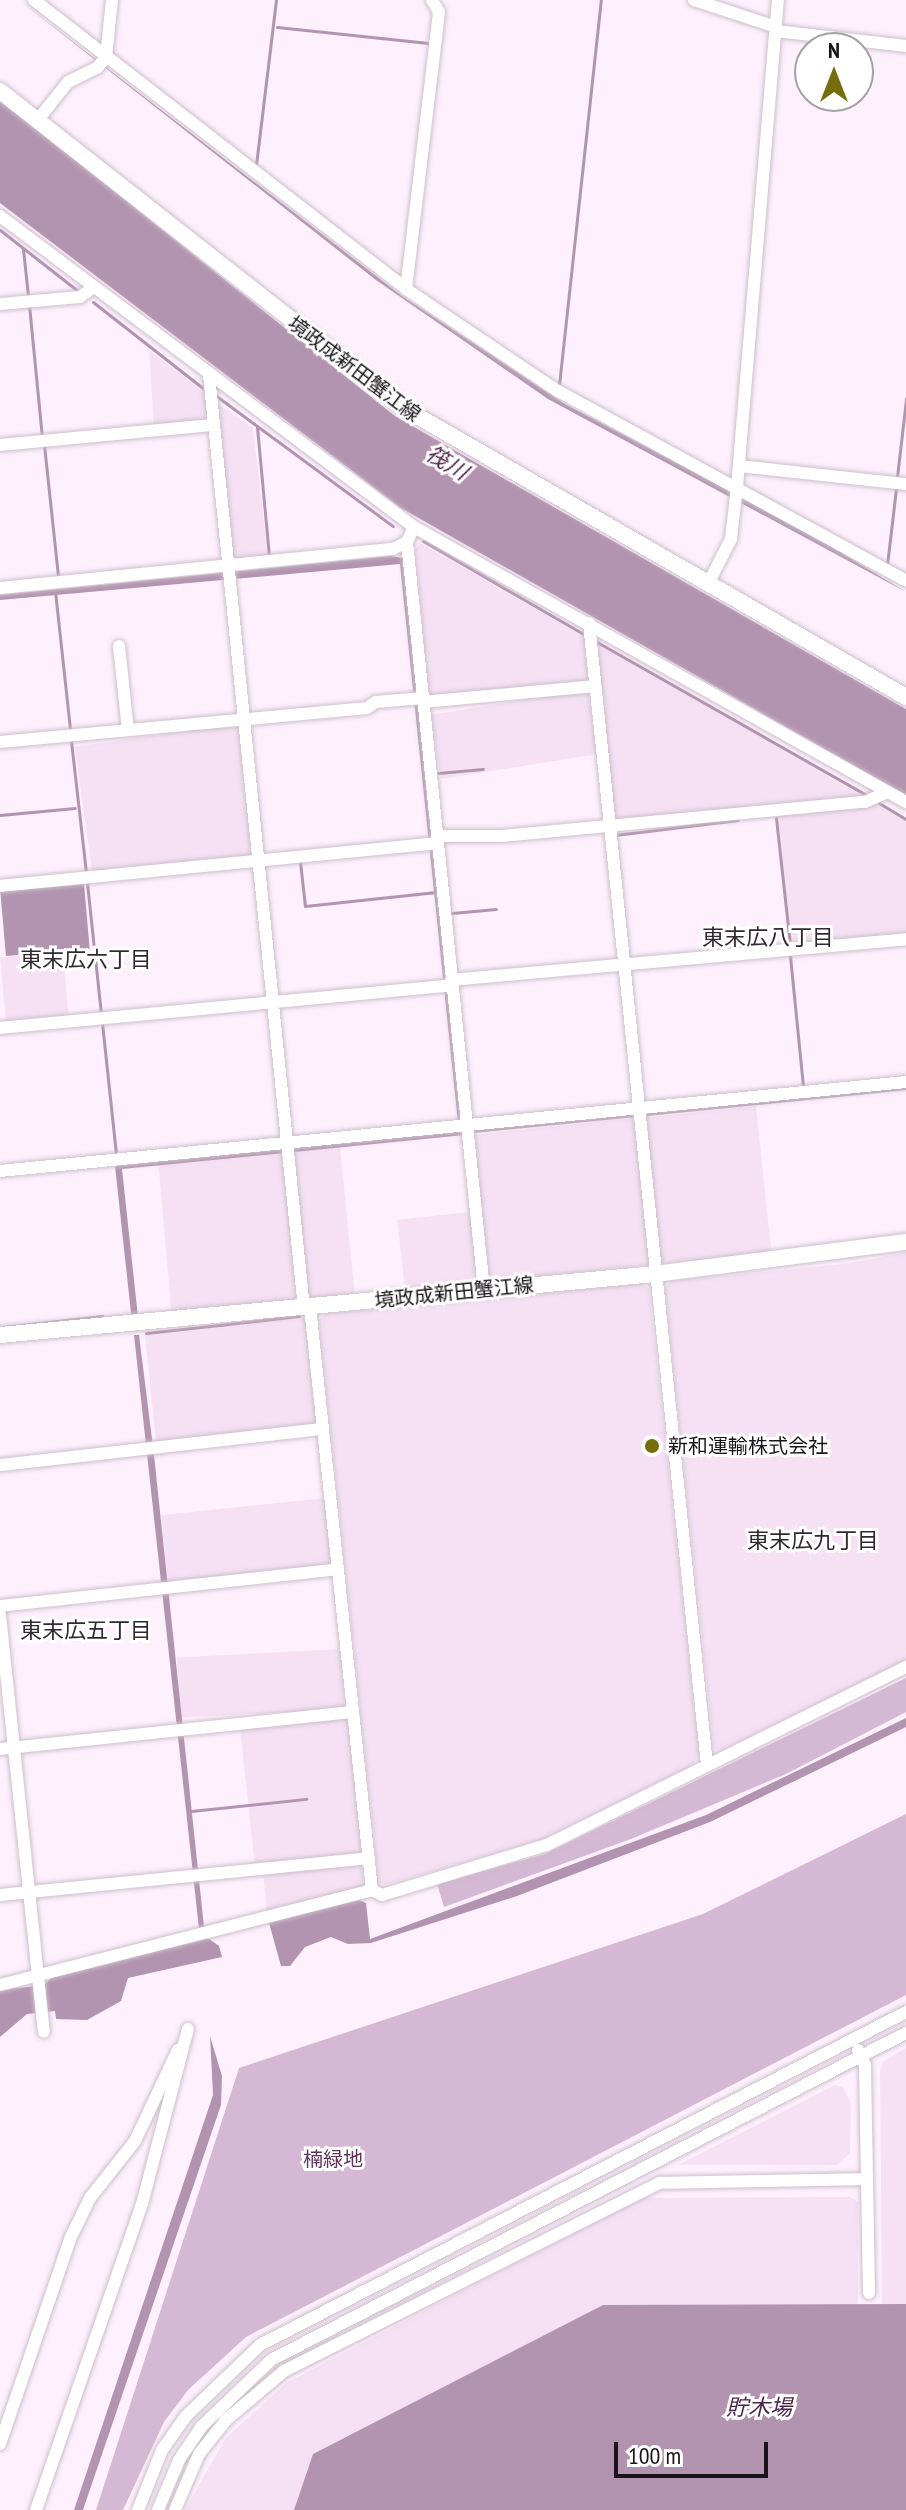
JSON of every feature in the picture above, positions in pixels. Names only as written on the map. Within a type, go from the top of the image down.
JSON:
[{"type":"main road","name":"境政成新田蟹江線","points":[[0,91],[405,409],[906,697]]},
{"type":"main road","name":"境政成新田蟹江線","points":[[0,1335],[655,1274],[906,1242]]},
{"type":"street","points":[[34,0],[241,167],[406,289],[558,391],[735,493],[906,581]]},
{"type":"street","points":[[37,121],[68,82],[97,68],[106,57],[112,0]]},
{"type":"street","points":[[406,289],[439,12],[432,0]]},
{"type":"street","points":[[694,0],[776,29],[906,46]]},
{"type":"street","points":[[708,584],[731,539],[778,0]]},
{"type":"street","points":[[0,216],[414,527],[906,802]]},
{"type":"street","points":[[0,304],[80,297],[94,287]]},
{"type":"street","points":[[209,375],[288,1147],[372,1890]]},
{"type":"street","points":[[0,445],[212,425]]},
{"type":"street","points":[[739,466],[906,484]]},
{"type":"street","points":[[414,527],[407,542],[419,699],[484,1290]]},
{"type":"street","points":[[0,588],[228,572],[393,549],[407,542]]},
{"type":"street","points":[[589,623],[707,1764]]},
{"type":"street","points":[[119,646],[128,730]]},
{"type":"street","points":[[0,742],[419,699],[595,686]]},
{"type":"street","points":[[0,886],[865,802],[887,792]]},
{"type":"street","points":[[0,1028],[906,939]]},
{"type":"street","points":[[0,1171],[288,1147],[467,1125],[906,1082]]},
{"type":"street","points":[[0,1465],[322,1429]]},
{"type":"street","points":[[0,1606],[338,1569]]},
{"type":"street","points":[[0,1615],[7,1748],[29,1892],[44,2028]]},
{"type":"street","points":[[0,1985],[38,1978],[372,1890],[382,1895],[547,1845],[906,1667]]},
{"type":"street","points":[[7,1748],[353,1712]]},
{"type":"street","points":[[0,1895],[369,1858]]},
{"type":"street","points":[[138,2510],[162,2450],[186,2416],[260,2345],[906,2012]]},
{"type":"street","points":[[0,2444],[70,2239],[90,2198],[135,2141],[188,2029],[142,2204],[36,2510]]},
{"type":"street","points":[[158,2510],[179,2460],[201,2427],[271,2360],[906,2033]]},
{"type":"street","points":[[853,2040],[862,2057],[869,2293]]},
{"type":"street","points":[[175,2510],[199,2454],[226,2420],[284,2371],[659,2183],[865,2179]]},
{"type":"shaded area","points":[[149,350],[205,393],[207,420],[154,428]]},
{"type":"shaded area","points":[[214,401],[253,428],[268,557],[231,560]]},
{"type":"shaded area","points":[[420,543],[585,637],[590,681],[428,696],[416,549]]},
{"type":"shaded area","points":[[594,642],[771,742],[864,797],[615,820]]},
{"type":"shaded area","points":[[587,690],[597,754],[441,779],[431,715]]},
{"type":"shaded area","points":[[237,724],[255,855],[93,878],[75,747]]},
{"type":"shaded area","points":[[876,802],[906,820],[906,934],[792,946],[778,816]]},
{"type":"shaded area","points":[[63,952],[69,1018],[6,1023],[0,957]]},
{"type":"shaded area","points":[[756,1106],[771,1252],[656,1264],[641,1118]]},
{"type":"shaded area","points":[[635,1118],[650,1264],[488,1281],[473,1135]]},
{"type":"shaded area","points":[[340,1147],[355,1297],[312,1300],[307,1297],[293,1152]]},
{"type":"shaded area","points":[[283,1153],[296,1301],[171,1312],[158,1164]]},
{"type":"shaded area","points":[[471,1212],[479,1285],[405,1292],[397,1220]]},
{"type":"shaded area","points":[[906,1252],[906,1660],[718,1751],[714,1749],[665,1287],[671,1281],[852,1263]]},
{"type":"shaded area","points":[[641,1284],[649,1288],[699,1755],[694,1764],[542,1839],[385,1885],[379,1882],[319,1320],[325,1314]]},
{"type":"shaded area","points":[[305,1318],[316,1424],[156,1441],[145,1335]]},
{"type":"shaded area","points":[[325,1498],[332,1567],[168,1584],[161,1515]]},
{"type":"shaded area","points":[[341,1649],[344,1709],[180,1718],[177,1658]]},
{"type":"shaded area","points":[[343,1717],[348,1719],[362,1852],[255,1866],[240,1729]]},
{"type":"shaded area","points":[[362,1862],[363,1889],[267,1914],[263,1872]]},
{"type":"shaded area","points":[[906,2048],[906,2304],[882,2304],[880,2070],[884,2061]]},
{"type":"shaded area","points":[[835,2085],[843,2088],[851,2103],[850,2154],[837,2165],[678,2165]]},
{"type":"shaded area","points":[[850,2197],[858,2202],[858,2305],[603,2305],[313,2454],[294,2510],[185,2510],[225,2439],[286,2383],[641,2198]]},
{"type":"green space","points":[[906,1678],[906,1712],[786,1774],[631,1839],[444,1907],[437,1884],[545,1854]]},
{"type":"green space","name":"楠緑地","points":[[906,1814],[906,1995],[246,2337],[188,2390],[164,2422],[123,2510],[96,2510],[239,2068],[703,1914]]},
{"type":"water","points":[[19,0],[402,296],[565,404],[802,529],[906,592],[548,399],[376,280]]},
{"type":"water","name":"筏川","points":[[0,100],[395,416],[906,709],[906,795],[401,508],[0,203]]},
{"type":"water","points":[[391,556],[403,558],[463,1122],[458,1122],[400,564],[0,600],[0,595]]},
{"type":"water","points":[[84,884],[90,949],[6,956],[0,891]]},
{"type":"water","points":[[461,1131],[464,1135],[122,1169],[138,1317],[131,1313],[115,1166]]},
{"type":"water","points":[[134,1335],[139,1335],[154,1455],[205,1936],[219,1946],[222,1957],[128,1978],[121,2001],[87,2020],[56,2019],[55,2011],[27,2014],[0,2037],[0,1990],[44,1985],[53,1976],[200,1938]]},
{"type":"water","points":[[906,1718],[906,1727],[710,1822],[517,1896],[371,1943],[348,1944],[331,1937],[305,1947],[290,1966],[281,1966],[269,1923],[359,1900],[366,1903],[370,1939],[706,1815]]},
{"type":"water","points":[[210,2036],[222,2076],[221,2105],[83,2510],[74,2510],[213,2095]]},
{"type":"water","name":"貯木場","points":[[906,2304],[906,2510],[294,2510],[313,2454],[603,2305]]},
{"type":"waterway","points":[[256,165],[276,0]]},
{"type":"waterway","points":[[559,385],[601,0]]},
{"type":"waterway","points":[[277,27],[428,43]]},
{"type":"waterway","points":[[0,230],[78,291]]},
{"type":"waterway","points":[[23,249],[28,296]]},
{"type":"waterway","points":[[93,302],[204,389]]},
{"type":"waterway","points":[[29,305],[42,437]]},
{"type":"waterway","points":[[215,395],[393,526]]},
{"type":"waterway","points":[[897,477],[906,399]]},
{"type":"waterway","points":[[257,427],[269,556]]},
{"type":"waterway","points":[[44,445],[58,577]]},
{"type":"waterway","points":[[887,565],[896,488]]},
{"type":"waterway","points":[[423,541],[585,635]]},
{"type":"waterway","points":[[55,591],[70,730]]},
{"type":"waterway","points":[[597,642],[868,796]]},
{"type":"waterway","points":[[71,741],[86,872]]},
{"type":"waterway","points":[[438,773],[483,769]]},
{"type":"waterway","points":[[879,803],[906,819]]},
{"type":"waterway","points":[[0,815],[75,808]]},
{"type":"waterway","points":[[776,818],[790,945]]},
{"type":"waterway","points":[[615,835],[738,820]]},
{"type":"waterway","points":[[300,862],[305,906],[436,892]]},
{"type":"waterway","points":[[87,883],[101,1013]]},
{"type":"waterway","points":[[452,913],[496,909]]},
{"type":"waterway","points":[[790,956],[803,1087]]},
{"type":"waterway","points":[[102,1023],[116,1153]]},
{"type":"waterway","points":[[645,1114],[906,1088]]},
{"type":"waterway","points":[[472,1131],[634,1115]]},
{"type":"waterway","points":[[4,1327],[102,1316]]},
{"type":"waterway","points":[[146,1333],[299,1316]]},
{"type":"waterway","points":[[191,1811],[306,1799]]},
{"type":"place","name":"新和運輸株式会社","points":[[652,1446]]},
{"type":"district","name":"東末広八丁目","points":[[768,938]]},
{"type":"district","name":"東末広六丁目","points":[[86,960]]},
{"type":"district","name":"東末広九丁目","points":[[813,1541]]},
{"type":"district","name":"東末広五丁目","points":[[86,1631]]}]
